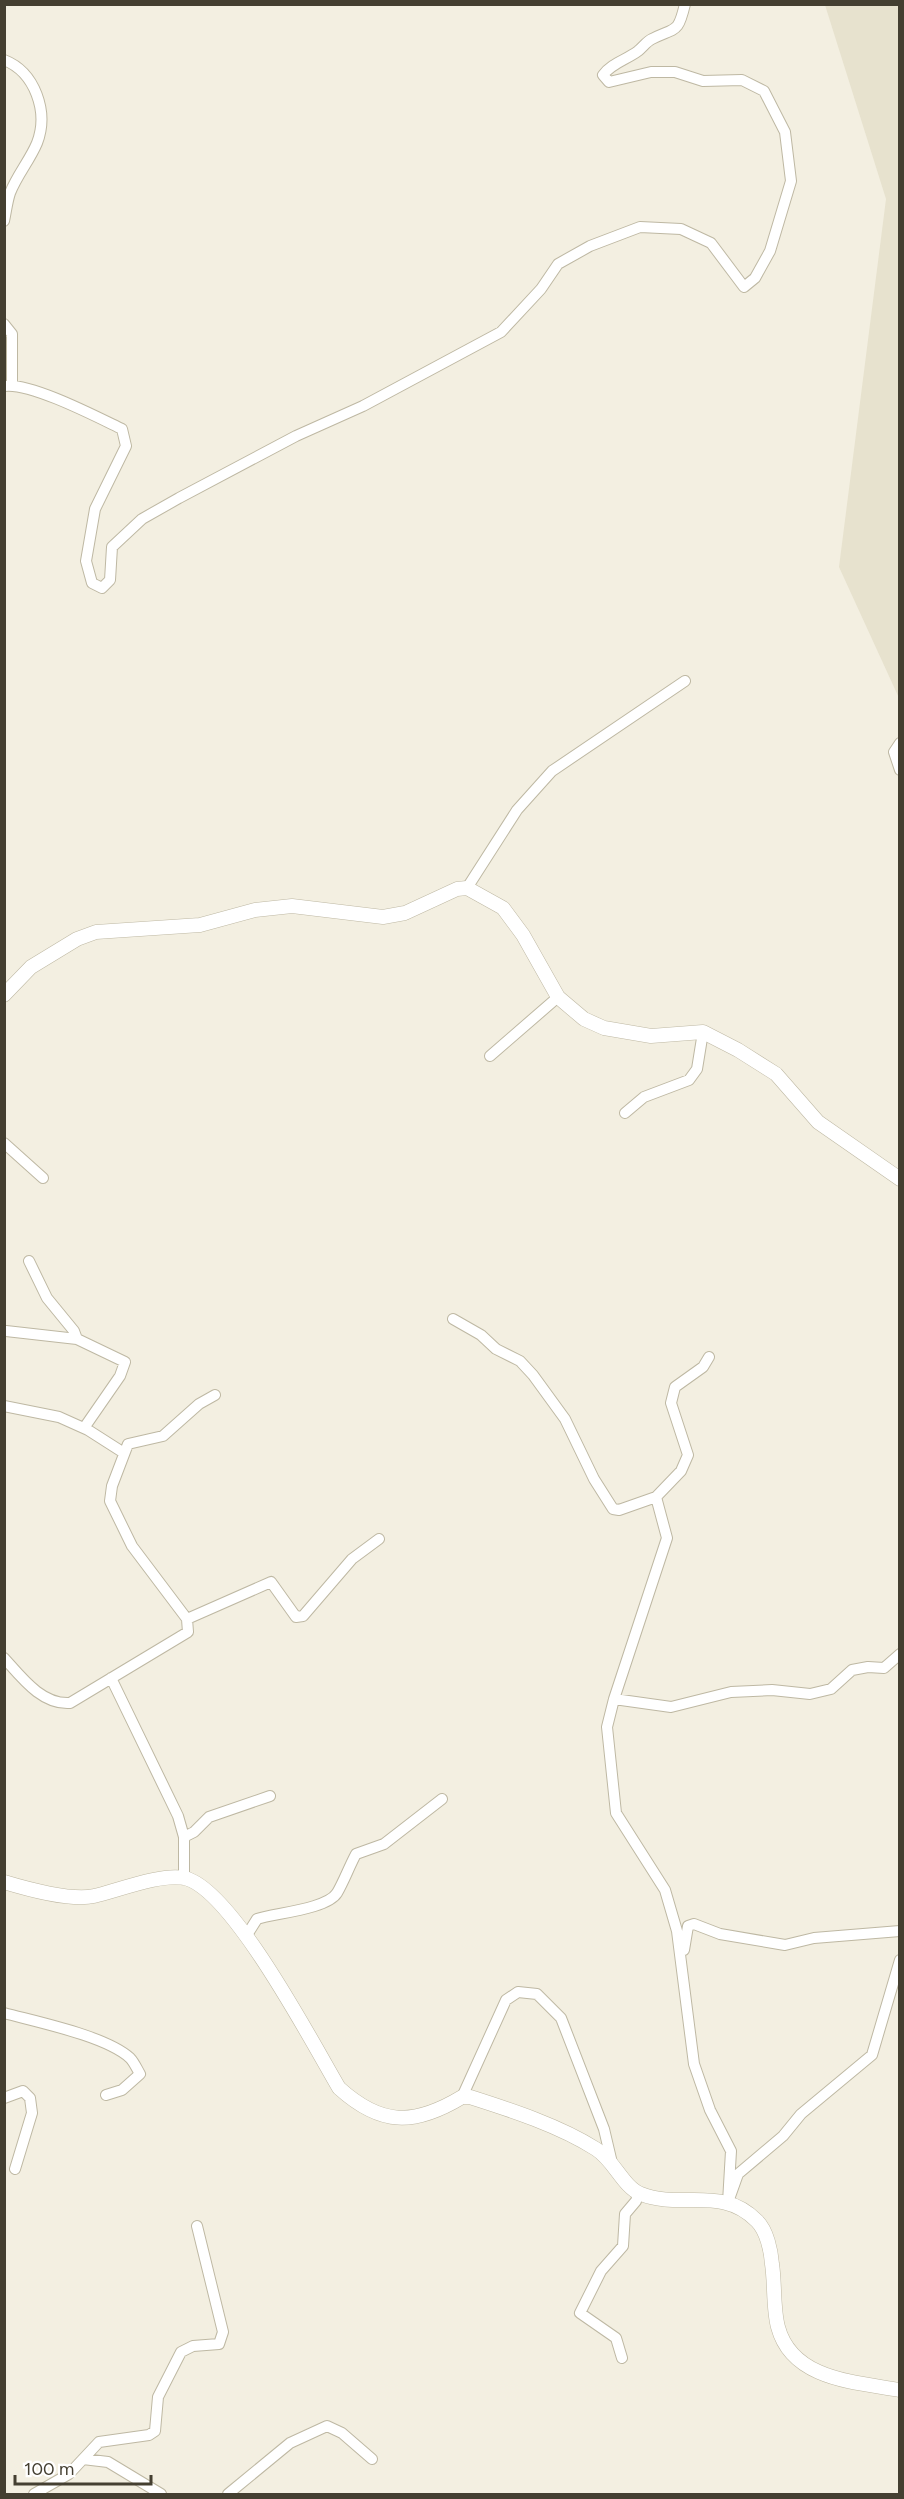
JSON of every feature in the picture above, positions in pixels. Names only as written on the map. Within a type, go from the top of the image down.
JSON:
[{"type":"street","points":[[4,324],[12,334],[8,386],[56,399],[122,429],[126,446],[95,509],[86,561],[92,583],[102,588],[110,580],[112,547],[142,519],[296,436],[363,406],[501,332],[541,289],[558,264],[590,246],[640,227],[681,229],[711,243],[744,287],[755,278],[770,251],[791,181],[785,132],[764,91],[742,80],[703,81],[675,72],[651,72],[609,82],[603,75],[609,66],[637,52],[651,39],[669,34],[681,23],[685,4]]},
{"type":"street","points":[[4,60],[17,65],[29,76],[36,90],[40,116],[37,143],[10,193],[4,221]]},
{"type":"street","points":[[468,888],[517,810],[552,771],[685,681]]},
{"type":"street","points":[[900,742],[894,752],[900,770]]},
{"type":"street","points":[[4,995],[31,967],[76,939],[96,932],[200,925],[255,910],[292,906],[383,917],[405,914],[457,889],[468,888],[503,908],[523,935],[558,997],[584,1019],[604,1028],[651,1036],[703,1032],[738,1050],[776,1074],[818,1122],[900,1179]]},
{"type":"street","points":[[489,1056],[558,997]]},
{"type":"street","points":[[625,1113],[644,1096],[689,1080],[697,1069],[703,1032]]},
{"type":"street","points":[[4,1143],[43,1178]]},
{"type":"street","points":[[29,1261],[47,1298],[77,1339]]},
{"type":"street","points":[[453,1319],[481,1335],[496,1349],[520,1361],[533,1375],[565,1419],[594,1479],[613,1509],[620,1510],[656,1497],[681,1471],[688,1455],[671,1402],[675,1387],[703,1367],[709,1357]]},
{"type":"street","points":[[6,1331],[77,1339],[117,1357],[125,1366],[84,1428]]},
{"type":"street","points":[[4,1658],[22,1679],[50,1702],[70,1703],[181,1639],[188,1632],[187,1619],[132,1546],[110,1501],[112,1486],[128,1444],[163,1436],[199,1404],[215,1395]]},
{"type":"street","points":[[4,1406],[59,1417],[84,1428],[124,1453]]},
{"type":"street","points":[[656,1497],[667,1538],[607,1727],[616,1813],[665,1890],[683,1959],[687,2018],[694,2064],[710,2110],[730,2151],[728,2202]]},
{"type":"street","points":[[187,1619],[271,1582],[296,1617],[303,1616],[352,1559],[380,1539]]},
{"type":"street","points":[[615,1699],[671,1707],[731,1692],[772,1690],[810,1694],[831,1689],[852,1670],[868,1667],[884,1668],[900,1654]]},
{"type":"street","points":[[111,1678],[178,1816],[184,1837],[184,1878]]},
{"type":"street","points":[[184,1837],[209,1817],[270,1796]]},
{"type":"street","points":[[247,1935],[257,1919],[282,1911],[316,1907],[336,1895],[356,1854],[384,1844],[442,1798]]},
{"type":"street","points":[[4,1882],[37,1891],[92,1896],[140,1883],[184,1878],[220,1900],[247,1935],[339,2088],[354,2102],[391,2119],[413,2119],[462,2097],[470,2097],[500,2106],[573,2136],[599,2150],[638,2193],[652,2198],[728,2202],[743,2209],[759,2223],[771,2251],[778,2326],[787,2349],[804,2366],[833,2378],[900,2390]]},
{"type":"street","points":[[683,1959],[688,1926],[694,1924],[720,1934],[785,1945],[814,1938],[900,1931]]},
{"type":"street","points":[[728,2202],[738,2174],[783,2136],[801,2114],[872,2055],[900,1960]]},
{"type":"street","points":[[462,2097],[506,2000],[518,1992],[537,1994],[561,2018],[604,2129],[612,2163]]},
{"type":"street","points":[[4,2013],[90,2038],[109,2045],[130,2058],[140,2074],[122,2090],[106,2095]]},
{"type":"street","points":[[4,2098],[22,2091],[30,2098],[32,2113],[15,2169]]},
{"type":"street","points":[[622,2358],[616,2338],[580,2313],[601,2271],[623,2246],[626,2214],[636,2201],[638,2193]]},
{"type":"street","points":[[34,2494],[69,2474],[99,2442],[149,2435],[155,2431],[158,2397],[181,2352],[193,2346],[219,2344],[223,2332],[197,2226]]},
{"type":"street","points":[[228,2494],[290,2443],[327,2426],[342,2433],[372,2459]]},
{"type":"street","points":[[83,2458],[108,2462],[161,2494]]},
{"type":"shaded area","points":[[825,5],[899,5],[899,698],[839,567],[886,199]]}]
